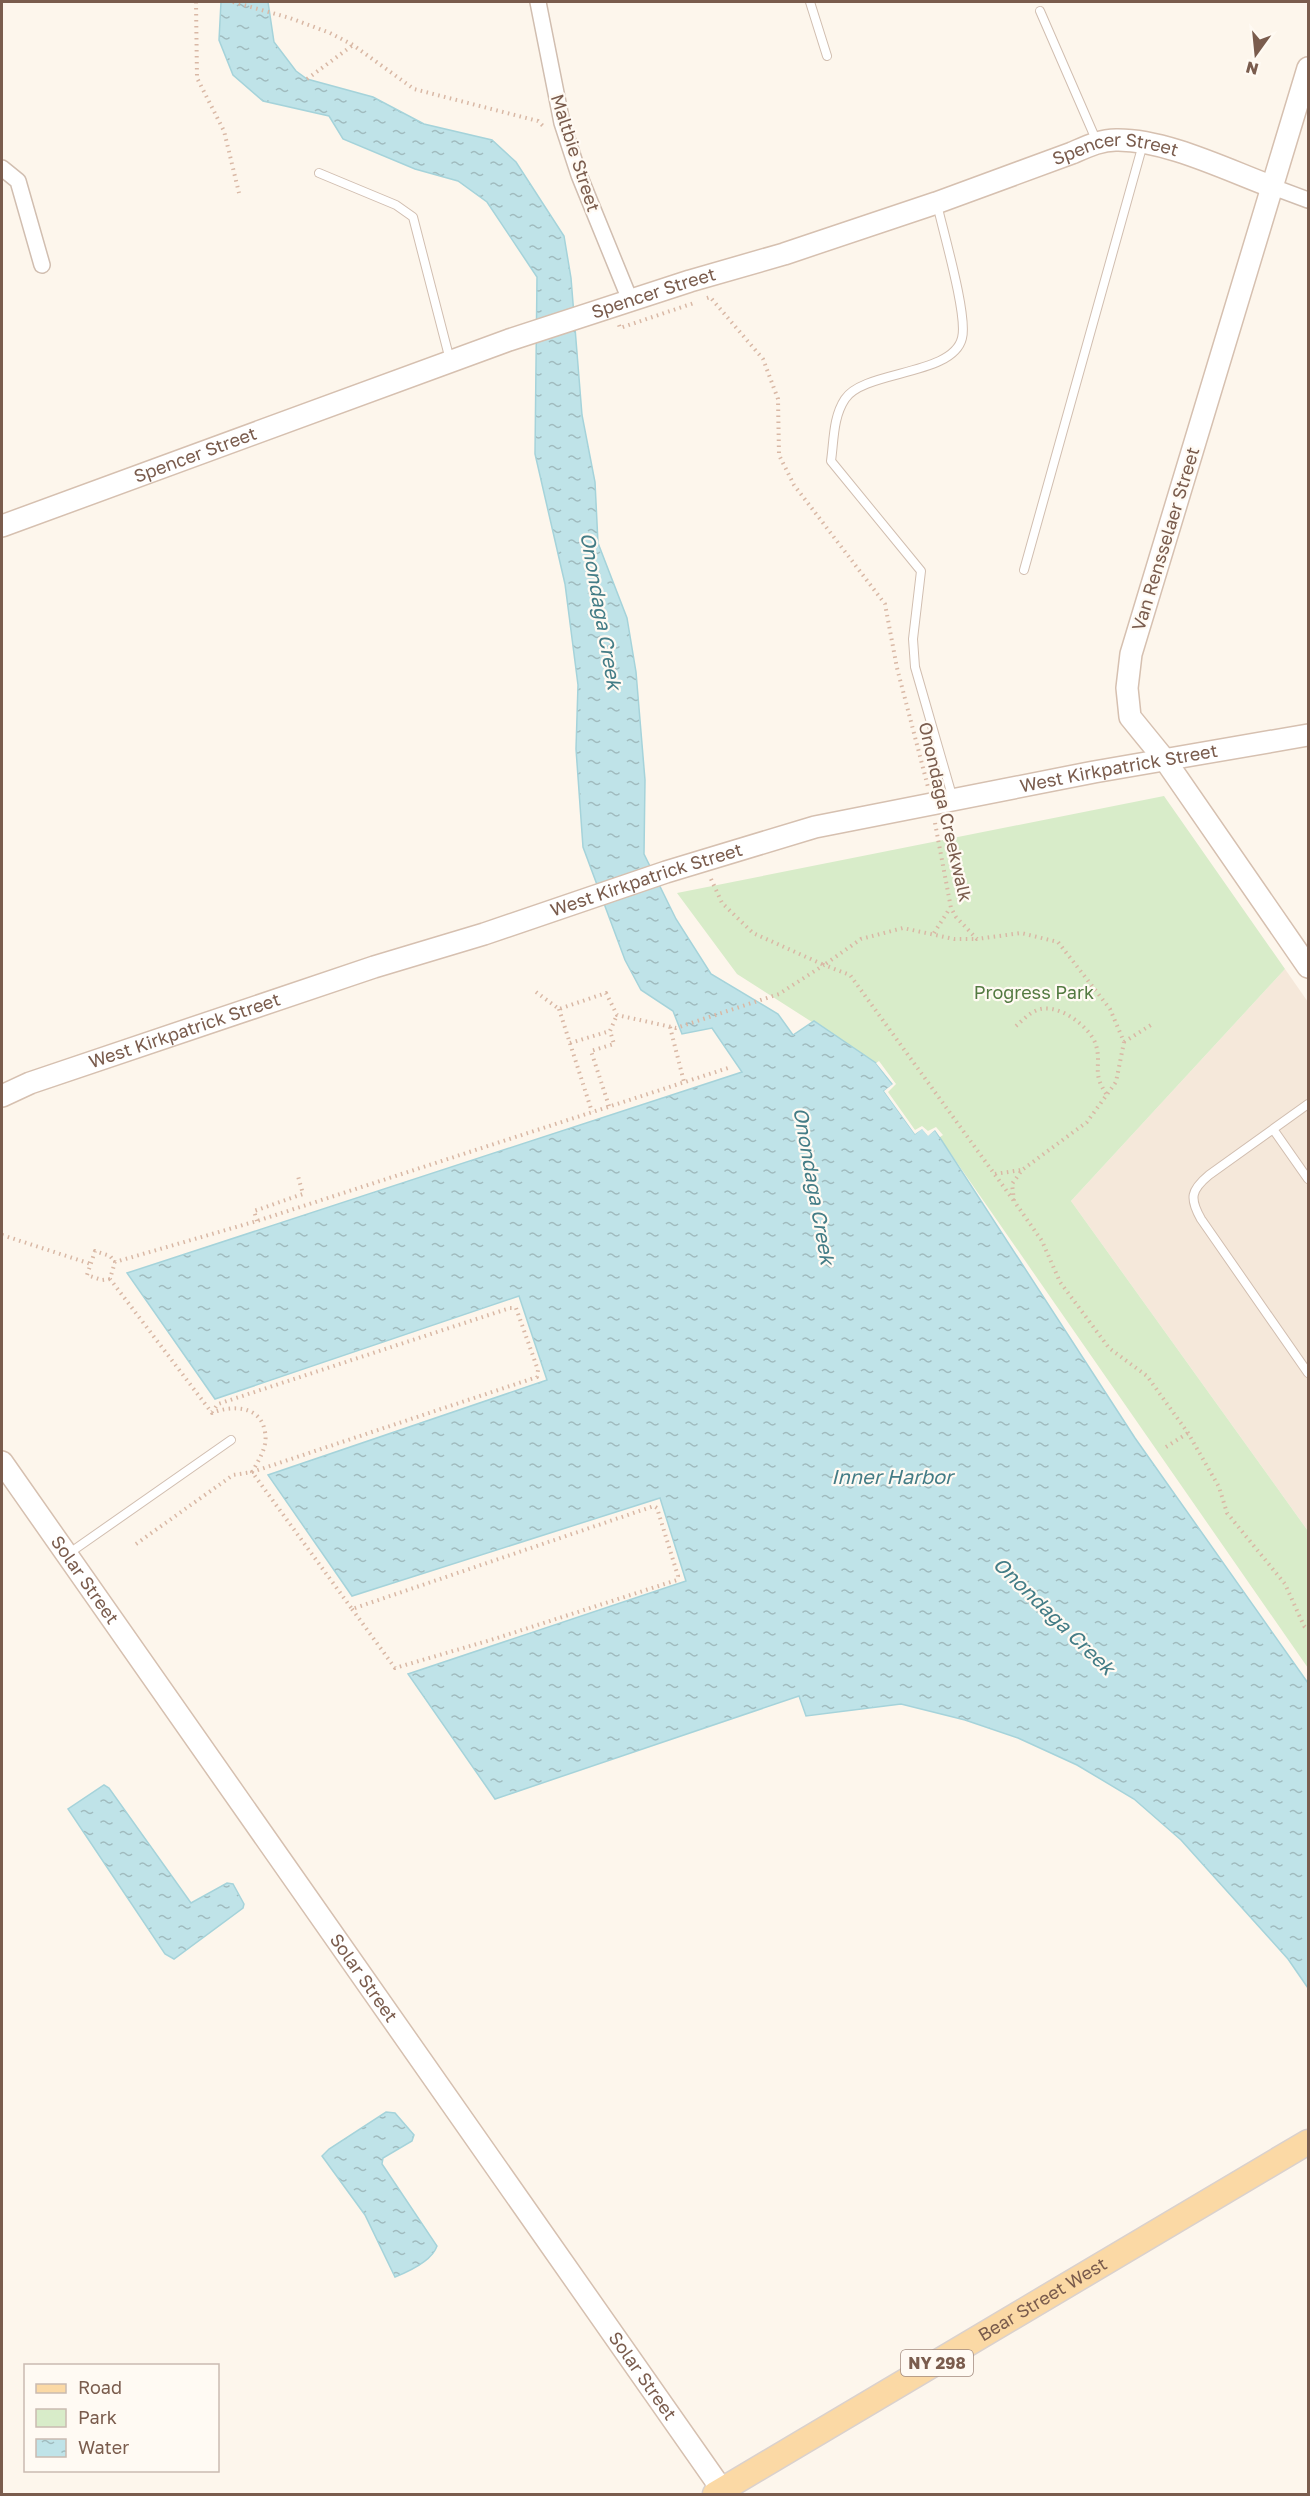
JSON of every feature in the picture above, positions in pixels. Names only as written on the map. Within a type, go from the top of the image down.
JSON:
[{"type":"main road","name":"Bear Street West","points":[[721,2493],[1308,2142]]},
{"type":"street","name":"Maltbie Street","points":[[538,2],[562,123],[579,175],[630,300]]},
{"type":"street","name":"Van Rensselaer Street","points":[[1308,68],[1131,654],[1127,688],[1130,717],[1165,760],[1308,967]]},
{"type":"street","name":"Spencer Street","points":[[2,526],[508,340],[630,300],[784,254],[936,203],[1098,143],[1116,140],[1162,146],[1308,200]]},
{"type":"street","points":[[2,168],[18,181],[42,265]]},
{"type":"street","name":"West Kirkpatrick Street","points":[[2,1096],[30,1083],[354,973],[587,900],[666,872],[815,827],[1308,735]]},
{"type":"street","name":"Solar Street","points":[[2,1462],[721,2493]]},
{"type":"lane","points":[[810,2],[827,56]]},
{"type":"lane","points":[[1040,11],[1098,143]]},
{"type":"lane","points":[[1024,570],[1143,142]]},
{"type":"lane","points":[[319,173],[396,205],[413,217],[450,362]]},
{"type":"lane","points":[[936,203],[963,317],[963,337],[957,350],[939,361],[860,388],[846,397],[837,414],[831,461],[921,571],[913,639],[915,667],[953,800]]},
{"type":"lane","points":[[1308,1104],[1197,1185],[1193,1196],[1194,1208],[1308,1373]]},
{"type":"lane","points":[[1273,1129],[1308,1179]]},
{"type":"lane","points":[[66,1555],[231,1440]]},
{"type":"path","points":[[196,2],[197,78],[224,131],[239,193]]},
{"type":"path","points":[[233,2],[290,18],[353,45],[414,89],[538,121],[548,130]]},
{"type":"path","points":[[306,79],[353,45]]},
{"type":"path","name":"Onondaga Creekwalk","points":[[620,328],[710,297],[763,359],[778,399],[779,455],[794,485],[885,604],[897,668],[932,804],[951,908],[977,939]]},
{"type":"path","points":[[704,862],[722,903],[753,933],[850,975],[1042,1241],[1060,1282],[1109,1348],[1147,1376],[1188,1433],[1219,1487],[1227,1513],[1285,1584],[1308,1630]]},
{"type":"path","points":[[934,933],[951,908]]},
{"type":"path","points":[[559,1009],[606,993],[618,1015],[676,1028],[779,994],[861,939],[903,928],[954,939],[977,939],[1021,933],[1058,942],[1110,1009],[1124,1042],[1116,1082],[1087,1122],[1022,1170],[1012,1184],[1014,1201]]},
{"type":"path","points":[[536,992],[559,1009],[592,1112]]},
{"type":"path","points":[[1016,1026],[1035,1011],[1045,1008],[1057,1010],[1072,1018],[1089,1032],[1096,1046],[1098,1082],[1107,1095]]},
{"type":"path","points":[[609,1106],[591,1052],[614,1044],[610,1031],[618,1015]]},
{"type":"path","points":[[1124,1042],[1154,1023]]},
{"type":"path","points":[[670,1027],[684,1082]]},
{"type":"path","points":[[570,1043],[610,1031]]},
{"type":"path","points":[[115,1262],[257,1221],[731,1067]]},
{"type":"path","points":[[995,1174],[1022,1170]]},
{"type":"path","points":[[257,1221],[254,1211],[303,1194],[298,1176]]},
{"type":"path","points":[[2,1235],[91,1264]]},
{"type":"path","points":[[110,1279],[102,1280],[87,1275],[95,1251],[110,1256],[115,1262]]},
{"type":"path","points":[[110,1279],[115,1262]]},
{"type":"path","points":[[110,1279],[212,1413]]},
{"type":"path","points":[[136,1544],[233,1475],[252,1472],[537,1377],[537,1370],[516,1308],[510,1308],[218,1404],[212,1413]]},
{"type":"path","points":[[212,1413],[236,1406],[247,1409],[263,1424],[266,1433],[262,1454],[252,1472]]},
{"type":"path","points":[[1166,1447],[1188,1433]]},
{"type":"path","points":[[252,1472],[395,1668],[586,1610],[677,1580],[678,1576],[657,1508],[654,1506],[352,1609]]},
{"type":"shaded area","points":[[1285,969],[1308,1002],[1308,1531],[1071,1201]]},
{"type":"green space","name":"Progress Park","points":[[1164,796],[1285,969],[1071,1201],[1308,1531],[1308,1668],[935,1131],[928,1136],[915,1134],[884,1091],[876,1063],[737,974],[677,893]]},
{"type":"water","name":"Inner Harbor","points":[[221,2],[268,2],[274,42],[296,71],[307,79],[373,97],[424,124],[492,140],[516,162],[564,236],[571,278],[582,415],[595,482],[598,543],[627,618],[636,672],[645,780],[644,854],[676,919],[711,974],[778,1014],[793,1035],[814,1021],[876,1063],[893,1085],[884,1091],[915,1134],[922,1128],[928,1135],[935,1130],[1135,1438],[1308,1683],[1308,1988],[1288,1959],[1181,1840],[1134,1799],[1077,1765],[1018,1738],[965,1720],[901,1704],[806,1716],[799,1696],[495,1799],[408,1674],[686,1581],[660,1498],[352,1596],[268,1475],[547,1380],[519,1296],[215,1399],[127,1273],[742,1072],[712,1028],[682,1034],[673,1011],[641,990],[625,960],[583,847],[576,749],[578,685],[565,584],[535,454],[537,277],[487,202],[458,181],[415,169],[343,139],[329,116],[263,101],[233,75],[219,40]]},
{"type":"water","points":[[104,1785],[109,1788],[191,1903],[227,1883],[233,1884],[244,1904],[243,1908],[174,1959],[165,1954],[68,1809]]},
{"type":"water","points":[[386,2112],[395,2113],[414,2135],[412,2141],[383,2158],[382,2164],[437,2246],[425,2261],[414,2269],[395,2277],[365,2215],[322,2156],[329,2149]]},
{"type":"pier","points":[[879,1061],[896,1084],[888,1092],[915,1130],[922,1126],[928,1131],[936,1127],[943,1135],[940,1137],[935,1130],[928,1136],[922,1129],[915,1134],[884,1091],[893,1084],[876,1063]]},
{"type":"water label","name":"Onondaga Creek","points":[[601,611]]},
{"type":"water label","name":"Onondaga Creek","points":[[814,1186]]},
{"type":"water label","name":"Onondaga Creek","points":[[1054,1616]]}]
